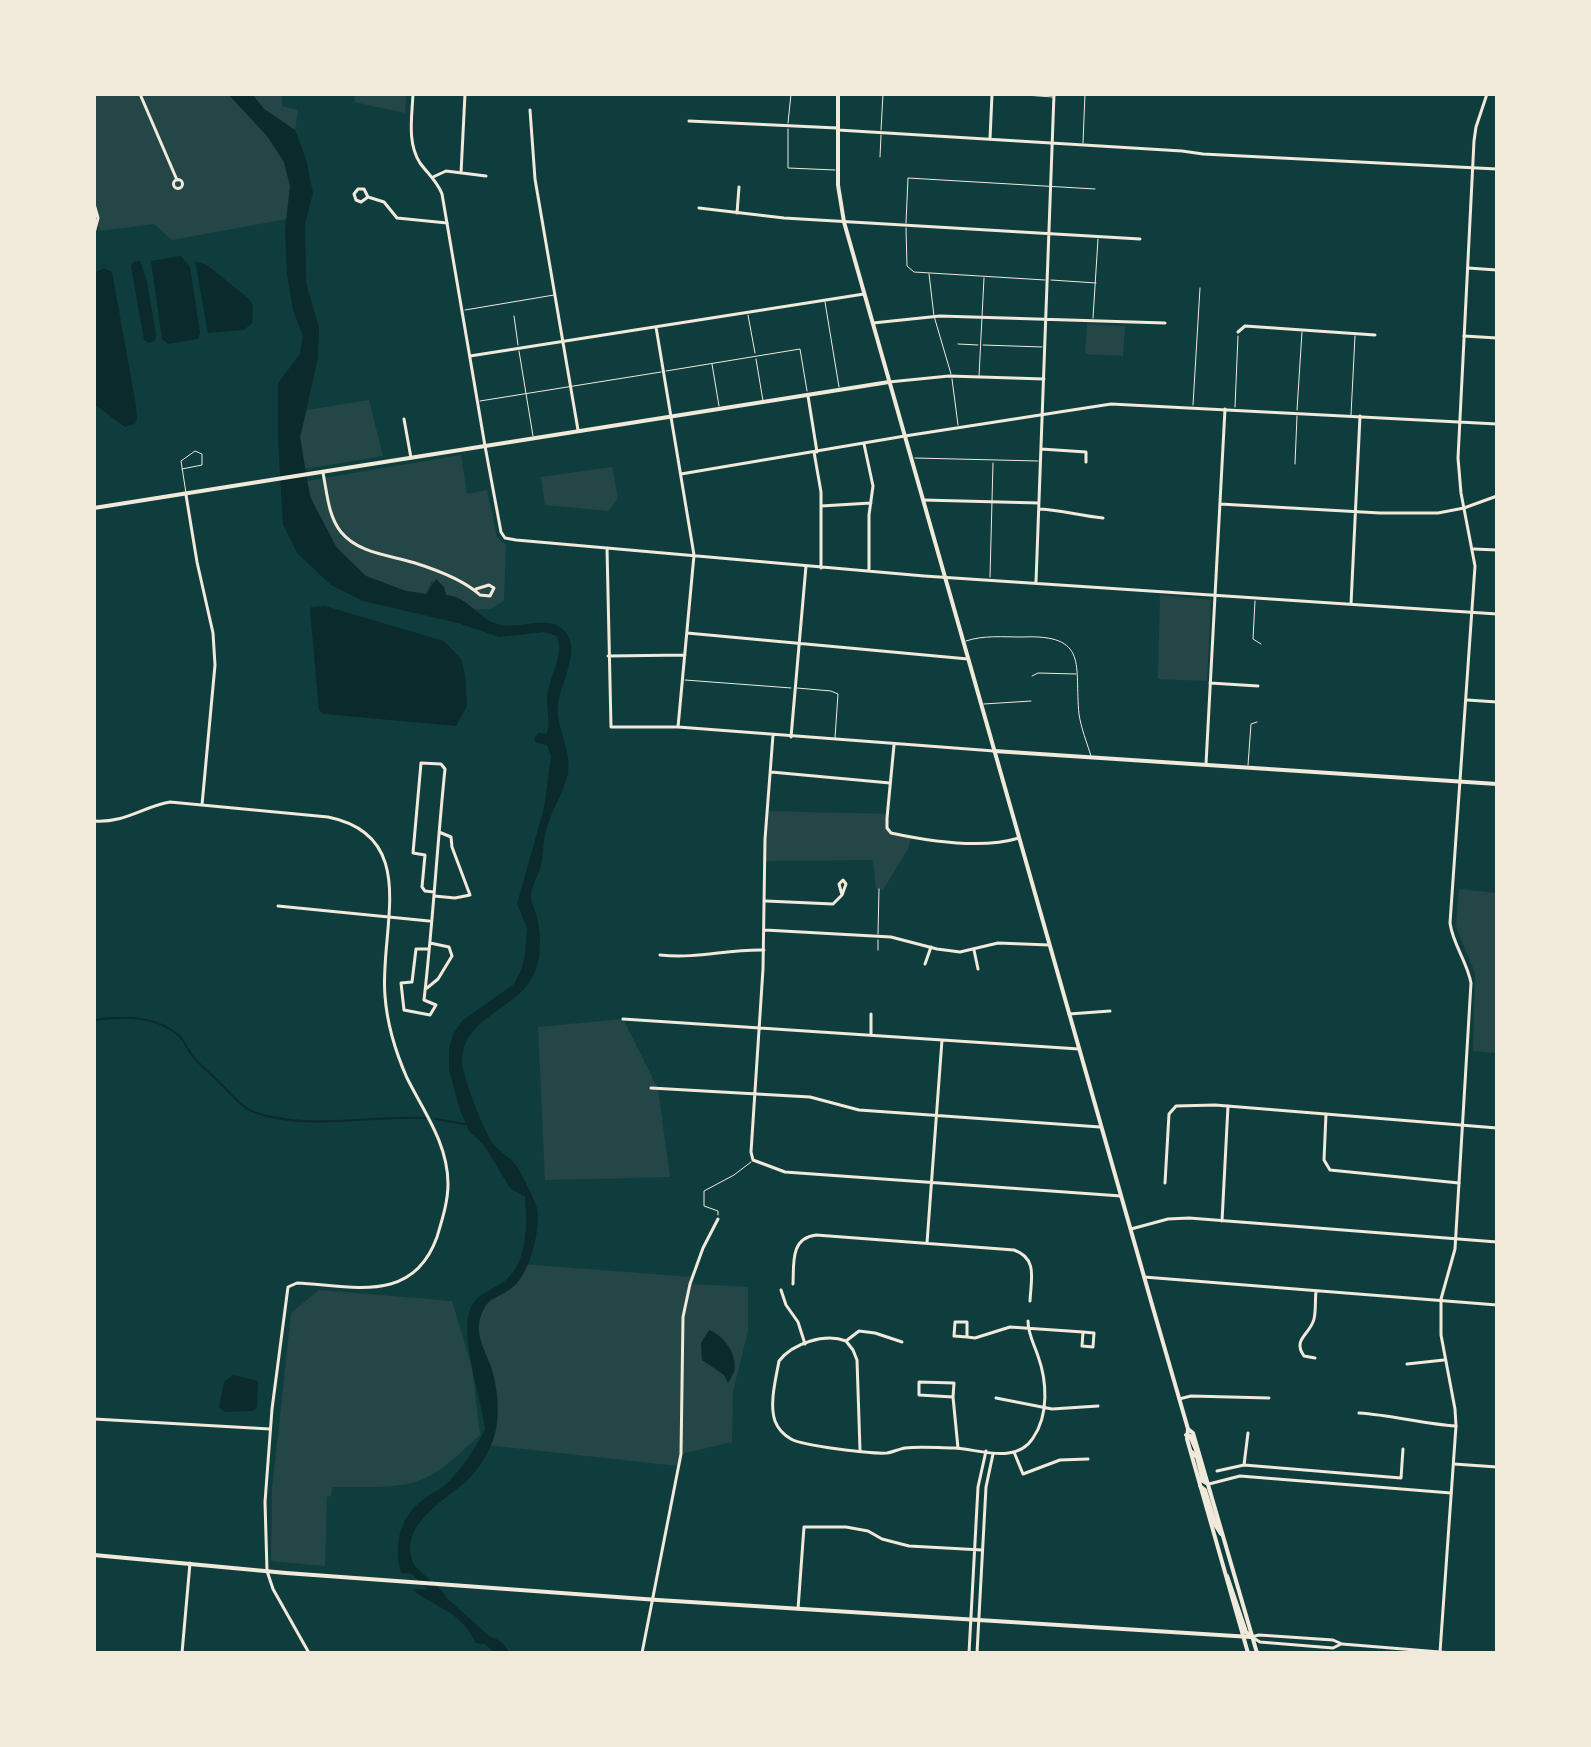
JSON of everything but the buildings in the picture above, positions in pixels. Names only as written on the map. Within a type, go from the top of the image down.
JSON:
[{"type":"main road","points":[[838,94],[838,170],[844,222],[1179,1399],[1188,1429],[1193,1433],[1257,1653]]},
{"type":"main road","points":[[94,508],[889,382]]},
{"type":"main road","points":[[994,751],[1497,784]]},
{"type":"main road","points":[[1188,1429],[1189,1448],[1248,1653]]},
{"type":"main road","points":[[1186,1435],[1190,1436],[1199,1455]]},
{"type":"main road","points":[[1189,1448],[1197,1457],[1203,1481],[1208,1484]]},
{"type":"main road","points":[[1200,1486],[1205,1490],[1216,1526],[1223,1536]]},
{"type":"main road","points":[[94,1555],[653,1599],[1251,1637]]},
{"type":"main road","points":[[1225,1575],[1246,1632],[1251,1637]]},
{"type":"street","points":[[140,94],[177,180]]},
{"type":"street","points":[[413,94],[413,148],[442,194],[485,446],[500,527],[505,538],[869,572],[1497,614]]},
{"type":"street","points":[[461,173],[465,94]]},
{"type":"street","points":[[990,139],[992,94]]},
{"type":"street","points":[[1440,1652],[1456,1426],[1441,1335],[1441,1301],[1456,1239],[1471,983],[1450,923],[1474,613],[1474,549],[1458,475],[1459,422],[1476,127],[1487,94]]},
{"type":"street","points":[[1036,583],[1054,95]]},
{"type":"street","points":[[530,110],[535,179],[578,432]]},
{"type":"street","points":[[689,121],[1203,154],[1497,169]]},
{"type":"street","points":[[433,177],[442,172],[486,176]]},
{"type":"street","points":[[737,213],[739,187]]},
{"type":"street","points":[[368,197],[384,202],[397,218],[447,223]]},
{"type":"street","points":[[94,204],[98,218],[94,233]]},
{"type":"street","points":[[699,208],[844,222],[1140,239]]},
{"type":"street","points":[[1468,268],[1497,270]]},
{"type":"street","points":[[470,356],[864,294]]},
{"type":"street","points":[[873,323],[934,316],[1165,323]]},
{"type":"street","points":[[1238,332],[1245,326],[1375,335]]},
{"type":"street","points":[[656,327],[694,555],[678,727]]},
{"type":"street","points":[[1464,336],[1497,338]]},
{"type":"street","points":[[889,382],[951,376],[1044,379]]},
{"type":"street","points":[[807,395],[821,506],[821,568]]},
{"type":"street","points":[[681,474],[1105,404],[1497,424]]},
{"type":"street","points":[[1206,765],[1225,409]]},
{"type":"street","points":[[1351,604],[1360,416]]},
{"type":"street","points":[[404,419],[411,458]]},
{"type":"street","points":[[864,444],[873,478],[869,572]]},
{"type":"street","points":[[1041,449],[1086,452],[1086,462]]},
{"type":"street","points":[[323,473],[336,523],[353,543],[371,552],[418,564],[476,589]]},
{"type":"street","points":[[186,495],[213,633],[215,665],[202,805]]},
{"type":"street","points":[[1220,504],[1355,512],[1438,513],[1497,496]]},
{"type":"street","points":[[923,500],[1039,506],[1071,515],[1103,518]]},
{"type":"street","points":[[821,506],[871,503]]},
{"type":"street","points":[[607,548],[610,726],[678,727],[994,751]]},
{"type":"street","points":[[1474,549],[1497,550]]},
{"type":"street","points":[[791,737],[806,566]]},
{"type":"street","points":[[687,633],[968,659]]},
{"type":"street","points":[[608,656],[685,655]]},
{"type":"street","points":[[1210,683],[1258,686]]},
{"type":"street","points":[[1467,700],[1497,702]]},
{"type":"street","points":[[773,735],[765,839],[765,930],[751,1152],[753,1160],[785,1172],[1121,1196]]},
{"type":"street","points":[[894,745],[887,818],[889,831],[973,844],[1019,838]]},
{"type":"street","points":[[429,949],[416,949],[412,982],[403,982],[400,986],[404,1010],[432,1014],[436,1003],[424,1000],[426,989],[430,943],[431,921],[434,894],[439,832],[445,769],[441,764],[421,763],[413,853],[425,855],[422,887],[434,894],[455,898],[470,895],[451,837],[439,832]]},
{"type":"street","points":[[771,772],[890,783]]},
{"type":"street","points":[[94,821],[121,820],[170,802],[328,817],[355,825],[376,843],[389,869],[391,895],[384,972],[390,1025],[405,1073],[440,1141],[448,1186],[444,1212],[427,1259],[419,1270],[398,1283],[374,1287],[297,1283],[288,1287],[270,1429],[265,1502],[267,1571],[273,1589],[309,1653]]},
{"type":"street","points":[[764,901],[833,904],[842,895]]},
{"type":"street","points":[[278,906],[431,921]]},
{"type":"street","points":[[765,930],[878,936],[948,951],[974,950],[998,943],[1049,945]]},
{"type":"street","points":[[426,989],[438,979],[452,956],[449,947],[430,943]]},
{"type":"street","points":[[925,964],[931,947]]},
{"type":"street","points":[[660,955],[703,957],[740,949],[764,950]]},
{"type":"street","points":[[974,950],[978,969]]},
{"type":"street","points":[[1069,1014],[1110,1011]]},
{"type":"street","points":[[871,1014],[871,1036]]},
{"type":"street","points":[[623,1019],[1079,1049]]},
{"type":"street","points":[[927,1243],[942,1040]]},
{"type":"street","points":[[651,1088],[810,1097],[859,1110],[1101,1127]]},
{"type":"street","points":[[1165,1183],[1171,1109],[1177,1105],[1228,1106],[1497,1128]]},
{"type":"street","points":[[1222,1221],[1228,1106]]},
{"type":"street","points":[[1326,1114],[1324,1160],[1330,1170],[1459,1183]]},
{"type":"street","points":[[1130,1229],[1178,1217],[1497,1242]]},
{"type":"street","points":[[642,1653],[682,1445],[683,1317],[690,1284],[718,1219]]},
{"type":"street","points":[[793,1284],[794,1254],[803,1239],[816,1235],[1014,1250],[1027,1257],[1032,1272],[1030,1301]]},
{"type":"street","points":[[1144,1277],[1497,1305]]},
{"type":"street","points":[[781,1290],[786,1305],[798,1322],[805,1344]]},
{"type":"street","points":[[1315,1358],[1304,1356],[1300,1347],[1302,1336],[1314,1319],[1316,1291]]},
{"type":"street","points":[[860,1451],[857,1360],[853,1350],[846,1341],[832,1337],[805,1344],[785,1354],[779,1361],[773,1409],[779,1429],[795,1442],[860,1451],[887,1453],[908,1448],[1014,1452],[1033,1439],[1044,1408],[1043,1374],[1028,1321]]},
{"type":"street","points":[[967,1337],[967,1322],[955,1322],[954,1336],[975,1338],[1003,1328],[1083,1332]]},
{"type":"street","points":[[846,1341],[859,1331],[902,1342]]},
{"type":"street","points":[[1407,1364],[1444,1360]]},
{"type":"street","points":[[953,1397],[919,1395],[919,1382],[954,1383],[958,1448]]},
{"type":"street","points":[[1179,1399],[1191,1396],[1269,1398]]},
{"type":"street","points":[[996,1398],[1044,1408],[1098,1406]]},
{"type":"street","points":[[1359,1413],[1456,1426]]},
{"type":"street","points":[[94,1419],[270,1429]]},
{"type":"street","points":[[1244,1465],[1248,1433]]},
{"type":"street","points":[[1217,1471],[1244,1465],[1401,1478],[1403,1449]]},
{"type":"street","points":[[969,1653],[980,1474],[986,1451]]},
{"type":"street","points":[[1014,1452],[1023,1474],[1060,1460],[1088,1459]]},
{"type":"street","points":[[977,1653],[987,1475],[993,1453]]},
{"type":"street","points":[[1454,1464],[1497,1467]]},
{"type":"street","points":[[1208,1484],[1240,1476],[1451,1493]]},
{"type":"street","points":[[798,1609],[804,1527],[868,1531],[882,1539],[909,1546],[982,1550]]},
{"type":"street","points":[[182,1653],[190,1563]]},
{"type":"street","points":[[1251,1637],[1262,1642],[1333,1648],[1342,1644],[1452,1653]]},
{"type":"street","points":[[1378,1653],[1379,1647]]},
{"type":"lane","points":[[791,94],[788,168],[838,170]]},
{"type":"lane","points":[[880,157],[883,94]]},
{"type":"lane","points":[[1011,94],[1054,95]]},
{"type":"lane","points":[[1083,145],[1085,94]]},
{"type":"lane","points":[[1095,189],[908,178],[906,225],[907,266],[910,270],[1096,283]]},
{"type":"lane","points":[[1093,321],[1098,237]]},
{"type":"lane","points":[[929,273],[928,285],[951,376],[958,428]]},
{"type":"lane","points":[[979,376],[984,275]]},
{"type":"lane","points":[[1193,407],[1200,288]]},
{"type":"lane","points":[[462,310],[555,295]]},
{"type":"lane","points":[[825,301],[840,390]]},
{"type":"lane","points":[[748,313],[764,402]]},
{"type":"lane","points":[[514,316],[534,438]]},
{"type":"lane","points":[[1295,464],[1302,329]]},
{"type":"lane","points":[[1235,409],[1238,332]]},
{"type":"lane","points":[[1351,415],[1355,334]]},
{"type":"lane","points":[[958,344],[1045,347]]},
{"type":"lane","points":[[478,401],[800,349],[807,395]]},
{"type":"lane","points":[[712,363],[719,409]]},
{"type":"lane","points":[[182,469],[202,465],[202,454],[195,451],[181,461],[182,469],[186,495]]},
{"type":"lane","points":[[911,458],[1041,461]]},
{"type":"lane","points":[[990,579],[993,460]]},
{"type":"lane","points":[[1255,598],[1254,641],[1261,644]]},
{"type":"lane","points":[[963,642],[982,638],[1040,636],[1063,643],[1073,654],[1079,674],[1079,716],[1091,757]]},
{"type":"lane","points":[[1032,676],[1038,673],[1079,674]]},
{"type":"lane","points":[[682,680],[836,692],[839,695],[835,740]]},
{"type":"lane","points":[[982,705],[1031,701]]},
{"type":"lane","points":[[1247,768],[1251,724],[1257,722]]},
{"type":"lane","points":[[878,950],[876,922],[879,889]]},
{"type":"lane","points":[[718,1219],[718,1211],[704,1206],[704,1191],[734,1175],[753,1160]]},
{"type":"shaded area","points":[[94,94],[228,94],[268,136],[283,160],[290,187],[287,219],[172,240],[154,224],[100,231],[94,218]]},
{"type":"shaded area","points":[[228,94],[252,94],[264,109],[295,130],[306,159],[313,193],[305,224],[306,283],[319,327],[318,358],[300,437],[310,497],[337,548],[366,576],[406,591],[426,594],[436,579],[444,587],[446,595],[460,599],[490,621],[506,626],[555,625],[563,629],[571,645],[570,661],[558,703],[559,721],[568,755],[568,773],[546,829],[541,865],[531,894],[539,931],[538,962],[525,988],[471,1034],[462,1061],[469,1091],[490,1139],[516,1165],[534,1199],[538,1217],[536,1239],[519,1280],[489,1302],[480,1319],[480,1339],[496,1390],[496,1431],[490,1448],[474,1473],[428,1513],[413,1534],[410,1546],[412,1560],[420,1574],[401,1573],[398,1551],[405,1521],[418,1503],[455,1475],[485,1429],[469,1354],[469,1312],[480,1296],[513,1272],[519,1263],[524,1242],[525,1197],[510,1188],[484,1145],[469,1131],[449,1070],[449,1050],[453,1034],[463,1020],[514,984],[521,970],[527,928],[517,904],[544,808],[551,756],[547,745],[536,743],[534,738],[539,733],[546,734],[549,722],[548,693],[559,644],[557,636],[544,632],[499,637],[458,623],[363,601],[331,585],[297,553],[283,524],[278,440],[278,383],[300,354],[303,336],[293,310],[287,274],[285,230],[290,186],[284,162],[267,136]]},
{"type":"shaded area","points":[[252,94],[282,94],[282,106],[298,110],[295,130],[264,109]]},
{"type":"shaded area","points":[[355,94],[406,94],[405,113],[354,102]]},
{"type":"shaded area","points":[[181,256],[190,267],[200,333],[198,339],[168,344],[162,339],[151,261]]},
{"type":"shaded area","points":[[140,261],[147,281],[156,334],[155,341],[149,343],[144,340],[131,266],[133,262]]},
{"type":"shaded area","points":[[195,261],[207,265],[248,298],[253,305],[252,324],[243,330],[208,333]]},
{"type":"shaded area","points":[[104,268],[112,272],[136,405],[135,424],[125,427],[94,404],[94,273]]},
{"type":"shaded area","points":[[1087,324],[1125,326],[1123,356],[1085,354]]},
{"type":"shaded area","points":[[369,400],[383,456],[304,469],[300,437],[307,410]]},
{"type":"shaded area","points":[[461,455],[467,494],[487,490],[497,537],[506,545],[504,601],[490,609],[454,611],[432,581],[426,594],[387,586],[366,576],[345,558],[328,534],[307,481]]},
{"type":"shaded area","points":[[612,467],[618,498],[608,511],[545,505],[541,477]]},
{"type":"shaded area","points":[[1160,595],[1211,600],[1207,681],[1158,679]]},
{"type":"shaded area","points":[[325,606],[444,641],[461,659],[465,674],[467,706],[456,726],[324,714],[319,710],[310,611],[311,607]]},
{"type":"shaded area","points":[[767,811],[887,814],[891,833],[911,836],[909,847],[883,890],[876,889],[873,860],[764,861]]},
{"type":"shaded area","points":[[1459,889],[1497,893],[1497,1053],[1473,1051],[1475,973],[1456,927]]},
{"type":"shaded area","points":[[623,1019],[658,1089],[670,1177],[545,1180],[538,1027]]},
{"type":"shaded area","points":[[521,1264],[693,1277],[691,1284],[748,1287],[748,1331],[733,1391],[732,1442],[681,1454],[678,1466],[487,1445],[474,1319],[484,1296],[509,1282]]},
{"type":"shaded area","points":[[319,1290],[452,1301],[472,1368],[480,1435],[448,1464],[412,1483],[386,1487],[332,1487],[331,1496],[327,1497],[325,1566],[271,1561],[272,1490],[291,1313]]},
{"type":"shaded area","points":[[709,1330],[724,1341],[732,1353],[735,1366],[728,1383],[724,1375],[702,1360],[701,1343]]},
{"type":"shaded area","points":[[233,1375],[258,1381],[257,1407],[253,1411],[225,1412],[219,1407],[224,1382]]},
{"type":"shaded area","points":[[412,1589],[438,1590],[490,1637],[502,1642],[509,1653],[495,1653],[485,1644],[476,1643],[454,1616]]},
{"type":"waterway","points":[[94,1020],[140,1019],[172,1030],[238,1102],[245,1108],[274,1118],[295,1121],[426,1118]]},
{"type":"waterway","points":[[435,1119],[465,1124]]},
{"type":"waterway","points":[[410,1567],[441,1596]]}]
